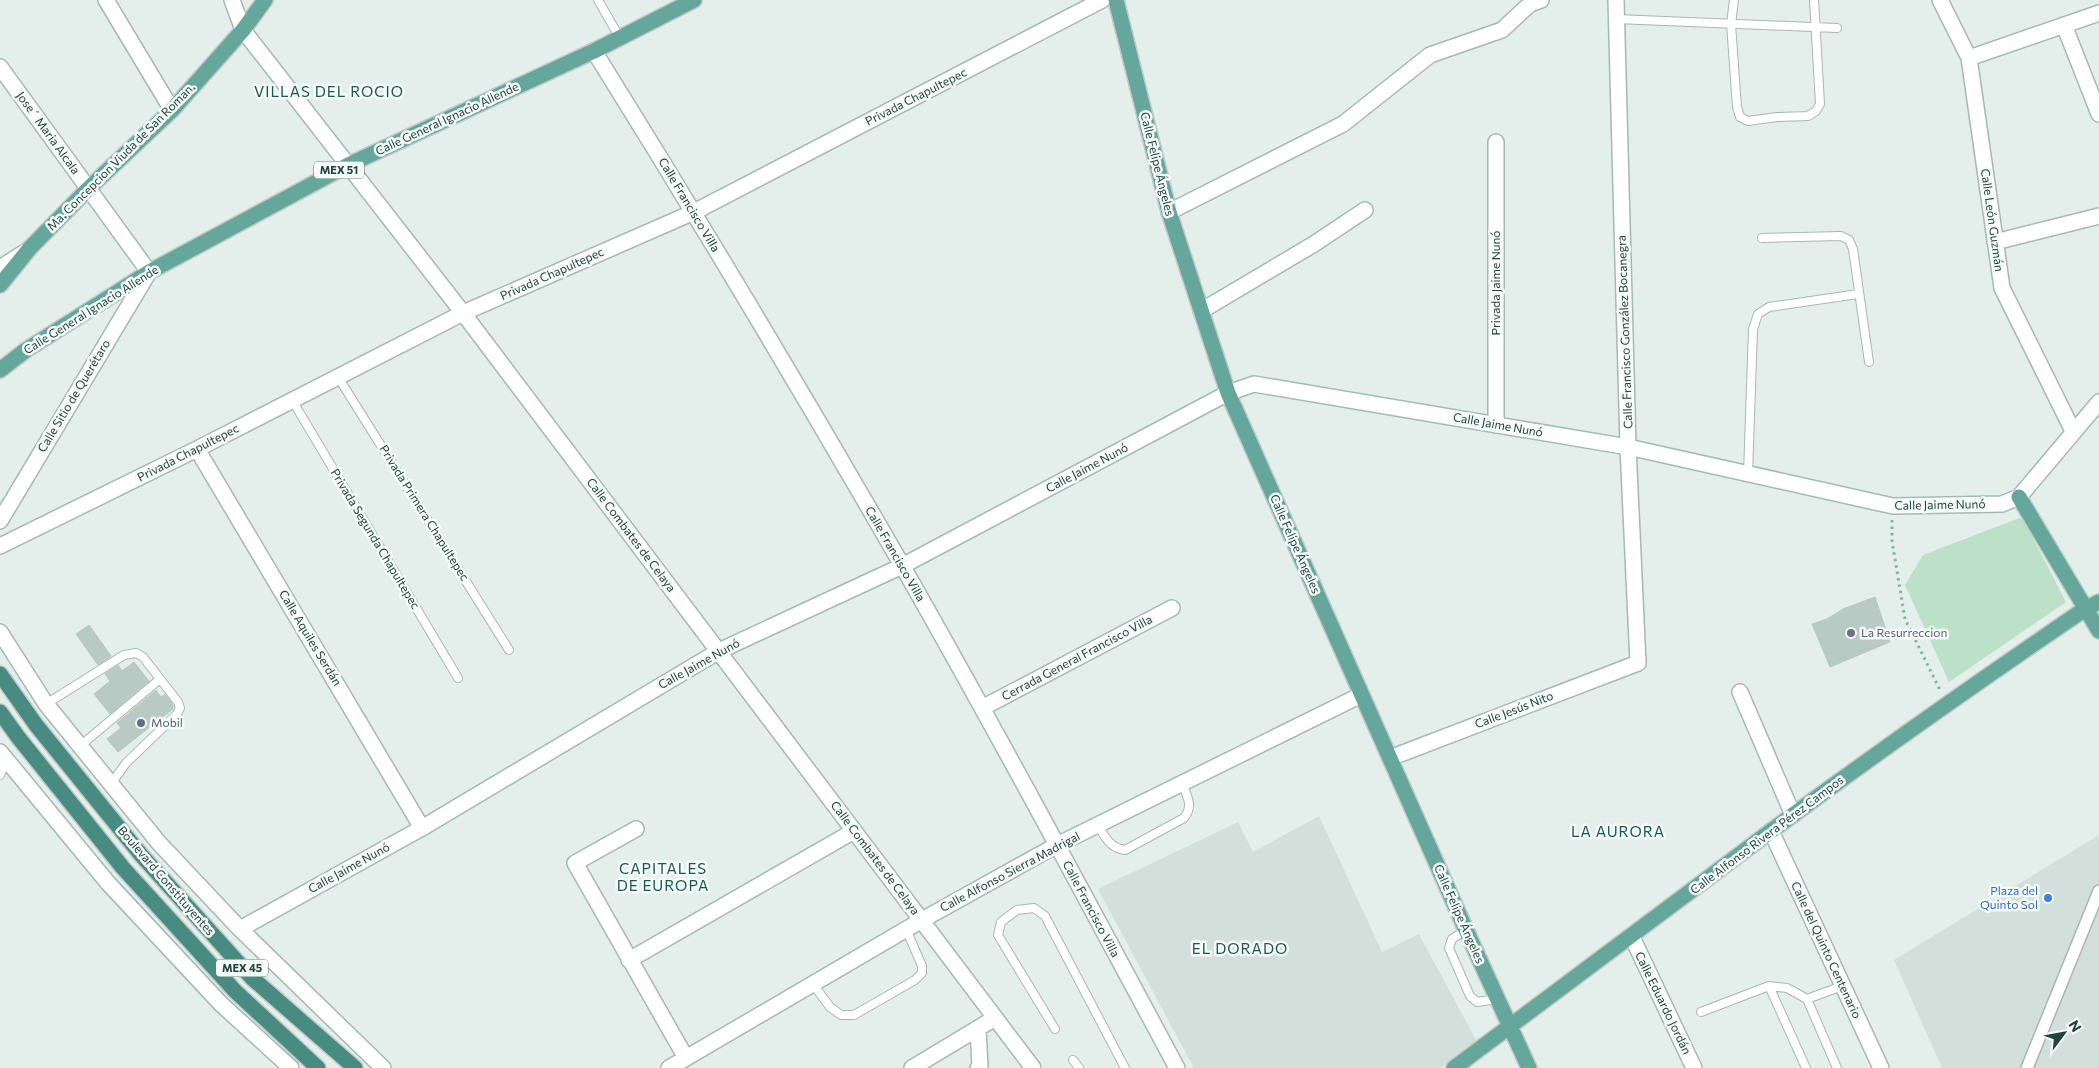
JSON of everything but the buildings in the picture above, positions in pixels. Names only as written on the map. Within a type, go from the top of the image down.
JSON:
[{"type":"highway","name":"Boulevard Constituyentes","points":[[0,674],[36,725],[142,856],[252,978],[355,1068]]},
{"type":"highway","name":"Boulevard Constituyentes","points":[[0,712],[18,738],[123,868],[235,991],[318,1068]]},
{"type":"main road","name":"Ma. Concepcion Viuda de San Roman.","points":[[0,285],[30,248],[89,188],[172,110],[243,30],[265,0]]},
{"type":"main road","name":"Calle General Ignacio Allende","points":[[0,370],[26,350],[149,272],[348,165],[594,52],[694,0]]},
{"type":"main road","name":"Calle Felipe Ángeles","points":[[1116,0],[1169,212],[1228,392],[1509,1027],[1529,1068]]},
{"type":"main road","points":[[2019,497],[2099,631]]},
{"type":"main road","name":"Calle Alfonso Rivera Pérez Campos","points":[[1454,1068],[1793,815],[1947,704],[2085,609],[2099,602]]},
{"type":"street","points":[[106,0],[172,110]]},
{"type":"street","name":"Calle Combates de Celaya","points":[[232,0],[243,30],[463,313],[1033,1068]]},
{"type":"street","name":"Privada Chapultepec","points":[[0,546],[197,449],[463,313],[694,212],[1102,0]]},
{"type":"street","points":[[1169,212],[1343,124],[1430,55],[1502,30],[1530,4],[1541,0]]},
{"type":"street","name":"Calle Francisco González Bocanegra","points":[[1616,0],[1628,447],[1638,663]]},
{"type":"street","name":"Calle León Guzmán","points":[[1940,0],[1969,58],[2002,288],[2072,431]]},
{"type":"street","points":[[1969,58],[2099,12]]},
{"type":"street","points":[[2064,25],[2099,114]]},
{"type":"street","name":"Calle Francisco Villa","points":[[594,52],[694,212],[902,566],[982,708],[1177,1068]]},
{"type":"street","name":"Jose´ Maria Alcala","points":[[0,67],[149,272]]},
{"type":"street","name":"Privada Jaime Nunó","points":[[1496,142],[1496,425]]},
{"type":"street","points":[[1202,311],[1314,244],[1365,210]]},
{"type":"street","points":[[1995,242],[2099,216]]},
{"type":"street","points":[[0,268],[30,248]]},
{"type":"street","name":"Calle Sitio de Querétaro","points":[[0,521],[149,272]]},
{"type":"street","name":"Calle Jaime Nunó","points":[[240,929],[422,828],[718,651],[902,566],[1228,392],[1254,384],[1628,447],[1893,506],[2002,504],[2019,497]]},
{"type":"street","points":[[2019,497],[2072,431],[2099,402]]},
{"type":"street","name":"Calle Aquiles Serdán","points":[[197,449],[422,828]]},
{"type":"street","name":"Cerrada General Francisco Villa","points":[[982,708],[1172,608]]},
{"type":"street","points":[[0,632],[46,704],[159,843],[240,929],[383,1068]]},
{"type":"street","name":"Calle Jesús Nito","points":[[1390,758],[1638,663]]},
{"type":"street","points":[[1740,692],[1793,815]]},
{"type":"street","name":"Calle Alfonso Sierra Madrigal","points":[[670,1068],[922,920],[1057,845],[1362,695]]},
{"type":"street","points":[[3,756],[108,883],[221,1004],[292,1068]]},
{"type":"street","points":[[636,829],[575,863],[686,1058]]},
{"type":"street","points":[[629,960],[854,832]]},
{"type":"street","name":"Calle del Quinto Centenario","points":[[1771,832],[1881,1068]]},
{"type":"street","points":[[2027,1068],[2099,891]]},
{"type":"street","name":"Calle Eduardo Jordán","points":[[1632,937],[1694,1068]]},
{"type":"street","points":[[912,1068],[995,1018]]},
{"type":"street","points":[[978,1028],[980,1066],[978,1068]]},
{"type":"lane","points":[[598,0],[620,38]]},
{"type":"lane","points":[[1734,0],[1731,24],[1737,107],[1740,117],[1748,121],[1777,117],[1808,116],[1816,111],[1820,104],[1814,27],[1814,0]]},
{"type":"lane","points":[[1616,19],[1837,28]]},
{"type":"lane","points":[[1762,238],[1841,236],[1849,240],[1853,249],[1868,362]]},
{"type":"lane","points":[[1748,474],[1754,329],[1758,314],[1769,307],[1858,294]]},
{"type":"lane","name":"Privada Primera Chapultepec","points":[[338,377],[509,650]]},
{"type":"lane","name":"Privada Segunda Chapultepec","points":[[292,400],[458,678]]},
{"type":"lane","points":[[46,704],[124,655],[136,653],[143,657],[178,702],[180,708],[177,714],[126,763],[111,784]]},
{"type":"lane","points":[[80,746],[160,679]]},
{"type":"lane","points":[[0,775],[3,756]]},
{"type":"lane","points":[[1098,826],[1109,844],[1118,849],[1125,850],[1184,818],[1189,810],[1189,802],[1182,783]]},
{"type":"lane","points":[[1055,1030],[998,935],[1001,922],[1017,910],[1034,908],[1045,916],[1125,1068]]},
{"type":"lane","points":[[813,984],[830,1007],[841,1015],[854,1016],[915,980],[922,973],[922,966],[906,930]]},
{"type":"lane","points":[[1466,930],[1452,939],[1449,948],[1470,996],[1477,1002],[1497,999]]},
{"type":"lane","points":[[1769,986],[1806,1068]]},
{"type":"lane","points":[[1701,1012],[1769,986],[1786,988],[1807,999],[1837,1068]]},
{"type":"lane","points":[[1807,999],[1842,986]]},
{"type":"lane","points":[[1073,1060],[1079,1068]]},
{"type":"path","points":[[1893,506],[1892,541],[1905,619],[1947,704]]},
{"type":"shaded area","points":[[1319,816],[1382,952],[1419,934],[1477,1042],[1441,1068],[1194,1068],[1098,889],[1238,822],[1253,852]]},
{"type":"shaded area","name":"Plaza del Quinto Sol","points":[[2099,835],[2099,1068],[1942,1068],[1894,960]]},
{"type":"green space","points":[[2022,517],[2066,602],[1949,682],[1905,585],[1923,555]]},
{"type":"place","name":"La Resurreccion","points":[[1851,633]]},
{"type":"place","name":"Mobil","points":[[141,723]]},
{"type":"place","name":"Plaza del Quinto Sol","points":[[2048,898]]},
{"type":"district","name":"VILLAS DEL ROCIO","points":[[329,92]]},
{"type":"district","name":"LA AURORA","points":[[1618,832]]},
{"type":"district","name":"CAPITALES DE EUROPA","points":[[663,878]]},
{"type":"district","name":"EL DORADO","points":[[1240,949]]}]
